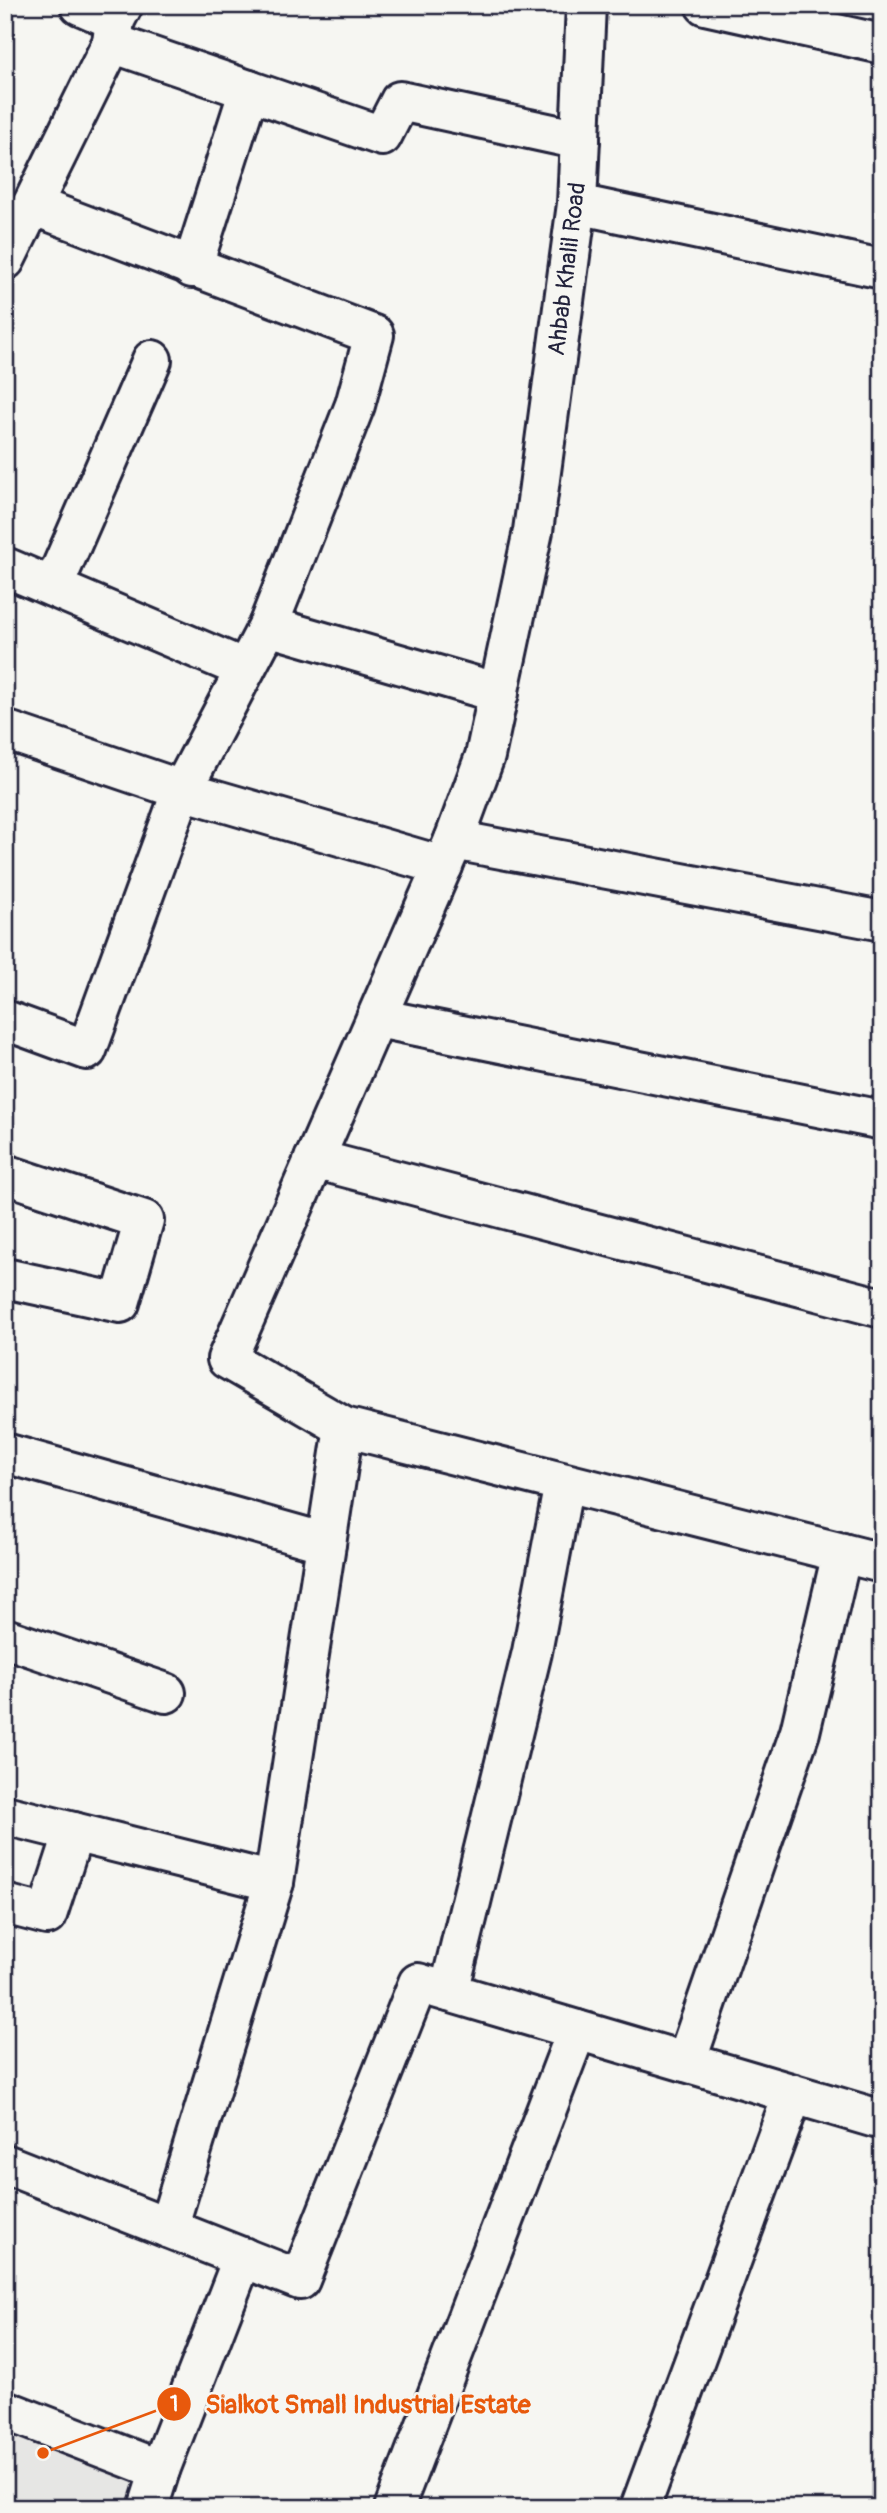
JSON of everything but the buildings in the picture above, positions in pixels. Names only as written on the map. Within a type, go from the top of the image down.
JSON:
[{"type":"street","points":[[80,5],[249,90],[382,136],[400,101],[580,140]]},
{"type":"street","name":"Ahbab Khalil Road","points":[[344,1427],[226,1359],[449,853],[485,756],[533,531],[577,204],[586,5]]},
{"type":"street","points":[[705,5],[882,44]]},
{"type":"street","points":[[5,260],[117,23]]},
{"type":"street","points":[[192,268],[249,90]]},
{"type":"street","points":[[577,204],[882,269]]},
{"type":"street","points":[[5,1020],[88,1050],[182,790],[268,626],[355,405],[374,335],[32,205]]},
{"type":"street","points":[[53,587],[152,360]]},
{"type":"street","points":[[5,567],[246,668]]},
{"type":"street","points":[[268,626],[499,693]]},
{"type":"street","points":[[5,730],[182,790],[449,853],[882,920]]},
{"type":"street","points":[[377,1018],[882,1120]]},
{"type":"street","points":[[314,1159],[882,1308]]},
{"type":"street","points":[[5,1174],[144,1220],[121,1303],[5,1278]]},
{"type":"street","points":[[168,2228],[274,1882],[344,1427],[882,1563]]},
{"type":"street","points":[[5,1453],[326,1543]]},
{"type":"street","points":[[449,1992],[532,1652],[564,1483]]},
{"type":"street","points":[[686,2062],[800,1732],[842,1553]]},
{"type":"street","points":[[5,1638],[166,1692]]},
{"type":"street","points":[[5,1815],[274,1882]]},
{"type":"street","points":[[5,1904],[47,1916],[74,1832]]},
{"type":"street","points":[[5,2164],[300,2280],[418,1983],[882,2120]]},
{"type":"street","points":[[394,2508],[577,2030]]},
{"type":"street","points":[[639,2508],[793,2094]]},
{"type":"street","points":[[148,2508],[160,2470],[243,2258]]},
{"type":"street","points":[[5,2410],[160,2470]]},
{"type":"shaded area","points":[[5,2419],[155,2487],[148,2508],[5,2508]]},
{"type":"place","name":"Sialkot Small Industrial Estate","points":[[43,2453]]}]
